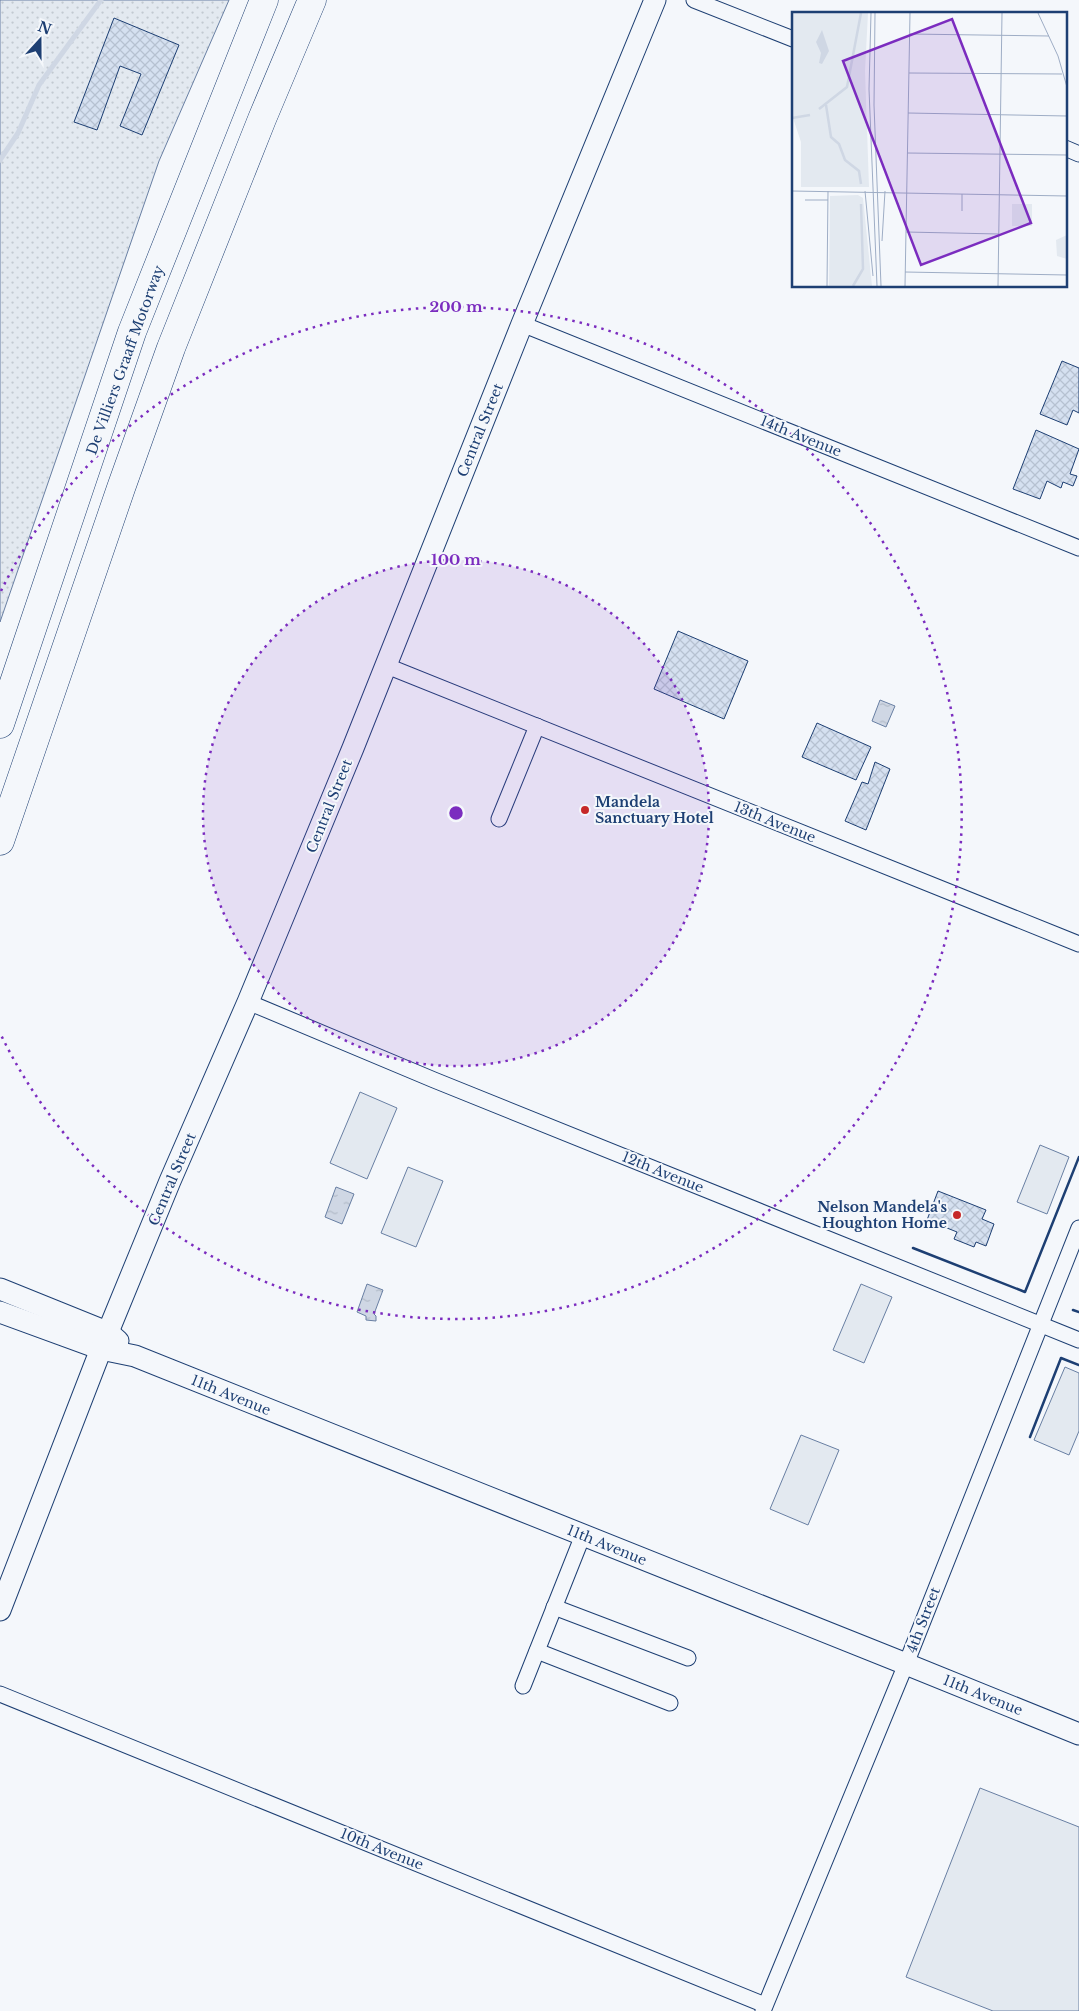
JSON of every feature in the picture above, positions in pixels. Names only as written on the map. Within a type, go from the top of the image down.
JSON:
[{"type":"highway","name":"De Villiers Graaff Motorway","points":[[0,724],[132,332],[264,0]]},
{"type":"highway","points":[[0,841],[171,348],[262,119],[312,0]]},
{"type":"main road","name":"Central Street","points":[[0,1610],[105,1341],[387,666],[522,324],[655,0]]},
{"type":"main road","name":"11th Avenue","points":[[0,1289],[135,1356],[1079,1734]]},
{"type":"main road","name":"11th Avenue","points":[[0,1312],[105,1341]]},
{"type":"street","points":[[694,0],[792,39]]},
{"type":"street","points":[[1066,148],[1079,154]]},
{"type":"street","name":"14th Avenue","points":[[522,324],[1079,548]]},
{"type":"street","name":"13th Avenue","points":[[387,666],[1079,944]]},
{"type":"street","points":[[499,819],[537,726]]},
{"type":"street","name":"12th Avenue","points":[[248,1002],[434,1080],[1079,1340]]},
{"type":"street","name":"4th Street","points":[[764,2008],[906,1664],[1039,1324],[1079,1228]]},
{"type":"street","points":[[523,1686],[583,1535]]},
{"type":"street","points":[[554,1607],[688,1658]]},
{"type":"street","points":[[537,1651],[670,1703]]},
{"type":"street","name":"10th Avenue","points":[[0,1694],[764,2008]]},
{"type":"shaded area","points":[[0,0],[229,0],[159,161],[0,622]]},
{"type":"shaded area","points":[[360,1092],[397,1108],[367,1179],[330,1163]]},
{"type":"shaded area","points":[[1040,1145],[1069,1157],[1047,1214],[1017,1202]]},
{"type":"shaded area","points":[[408,1167],[443,1181],[416,1247],[381,1233]]},
{"type":"shaded area","points":[[861,1284],[892,1297],[864,1363],[833,1350]]},
{"type":"shaded area","points":[[1065,1367],[1079,1373],[1079,1431],[1069,1455],[1034,1440]]},
{"type":"shaded area","points":[[801,1435],[839,1450],[808,1525],[770,1509]]},
{"type":"shaded area","points":[[980,1788],[1079,1827],[1079,2011],[993,2011],[906,1977]]},
{"type":"water","points":[[880,700],[895,706],[886,727],[872,721]]},
{"type":"water","points":[[336,1187],[354,1194],[342,1224],[325,1217]]},
{"type":"water","points":[[367,1284],[383,1290],[374,1314],[376,1321],[366,1320],[366,1316],[357,1312]]},
{"type":"building","points":[[114,18],[179,45],[142,135],[120,126],[141,74],[120,66],[97,130],[74,122]]},
{"type":"building","points":[[1062,361],[1079,368],[1079,413],[1073,410],[1067,425],[1040,414]]},
{"type":"building","points":[[1036,430],[1079,449],[1070,474],[1077,476],[1073,486],[1063,482],[1061,488],[1047,481],[1040,499],[1013,489]]},
{"type":"building","points":[[678,631],[748,661],[724,719],[654,689]]},
{"type":"building","points":[[817,723],[871,747],[856,780],[802,757]]},
{"type":"building","points":[[875,762],[890,769],[866,830],[845,821],[862,782],[868,784]]},
{"type":"building","name":"Nelson Mandela's Houghton Home","points":[[938,1191],[986,1210],[982,1219],[994,1224],[986,1246],[976,1242],[974,1247],[954,1239],[957,1232],[927,1220]]},
{"type":"waterway","points":[[0,160],[18,133],[39,85],[101,0]]},
{"type":"wall","points":[[913,1248],[1025,1292],[1079,1157]]},
{"type":"wall","points":[[1073,1310],[1079,1312]]},
{"type":"wall","points":[[1030,1437],[1061,1358],[1079,1365]]},
{"type":"place","name":"Mandela Sanctuary Hotel","points":[[585,810]]},
{"type":"place","name":"Nelson Mandela's Houghton Home","points":[[957,1215]]}]
